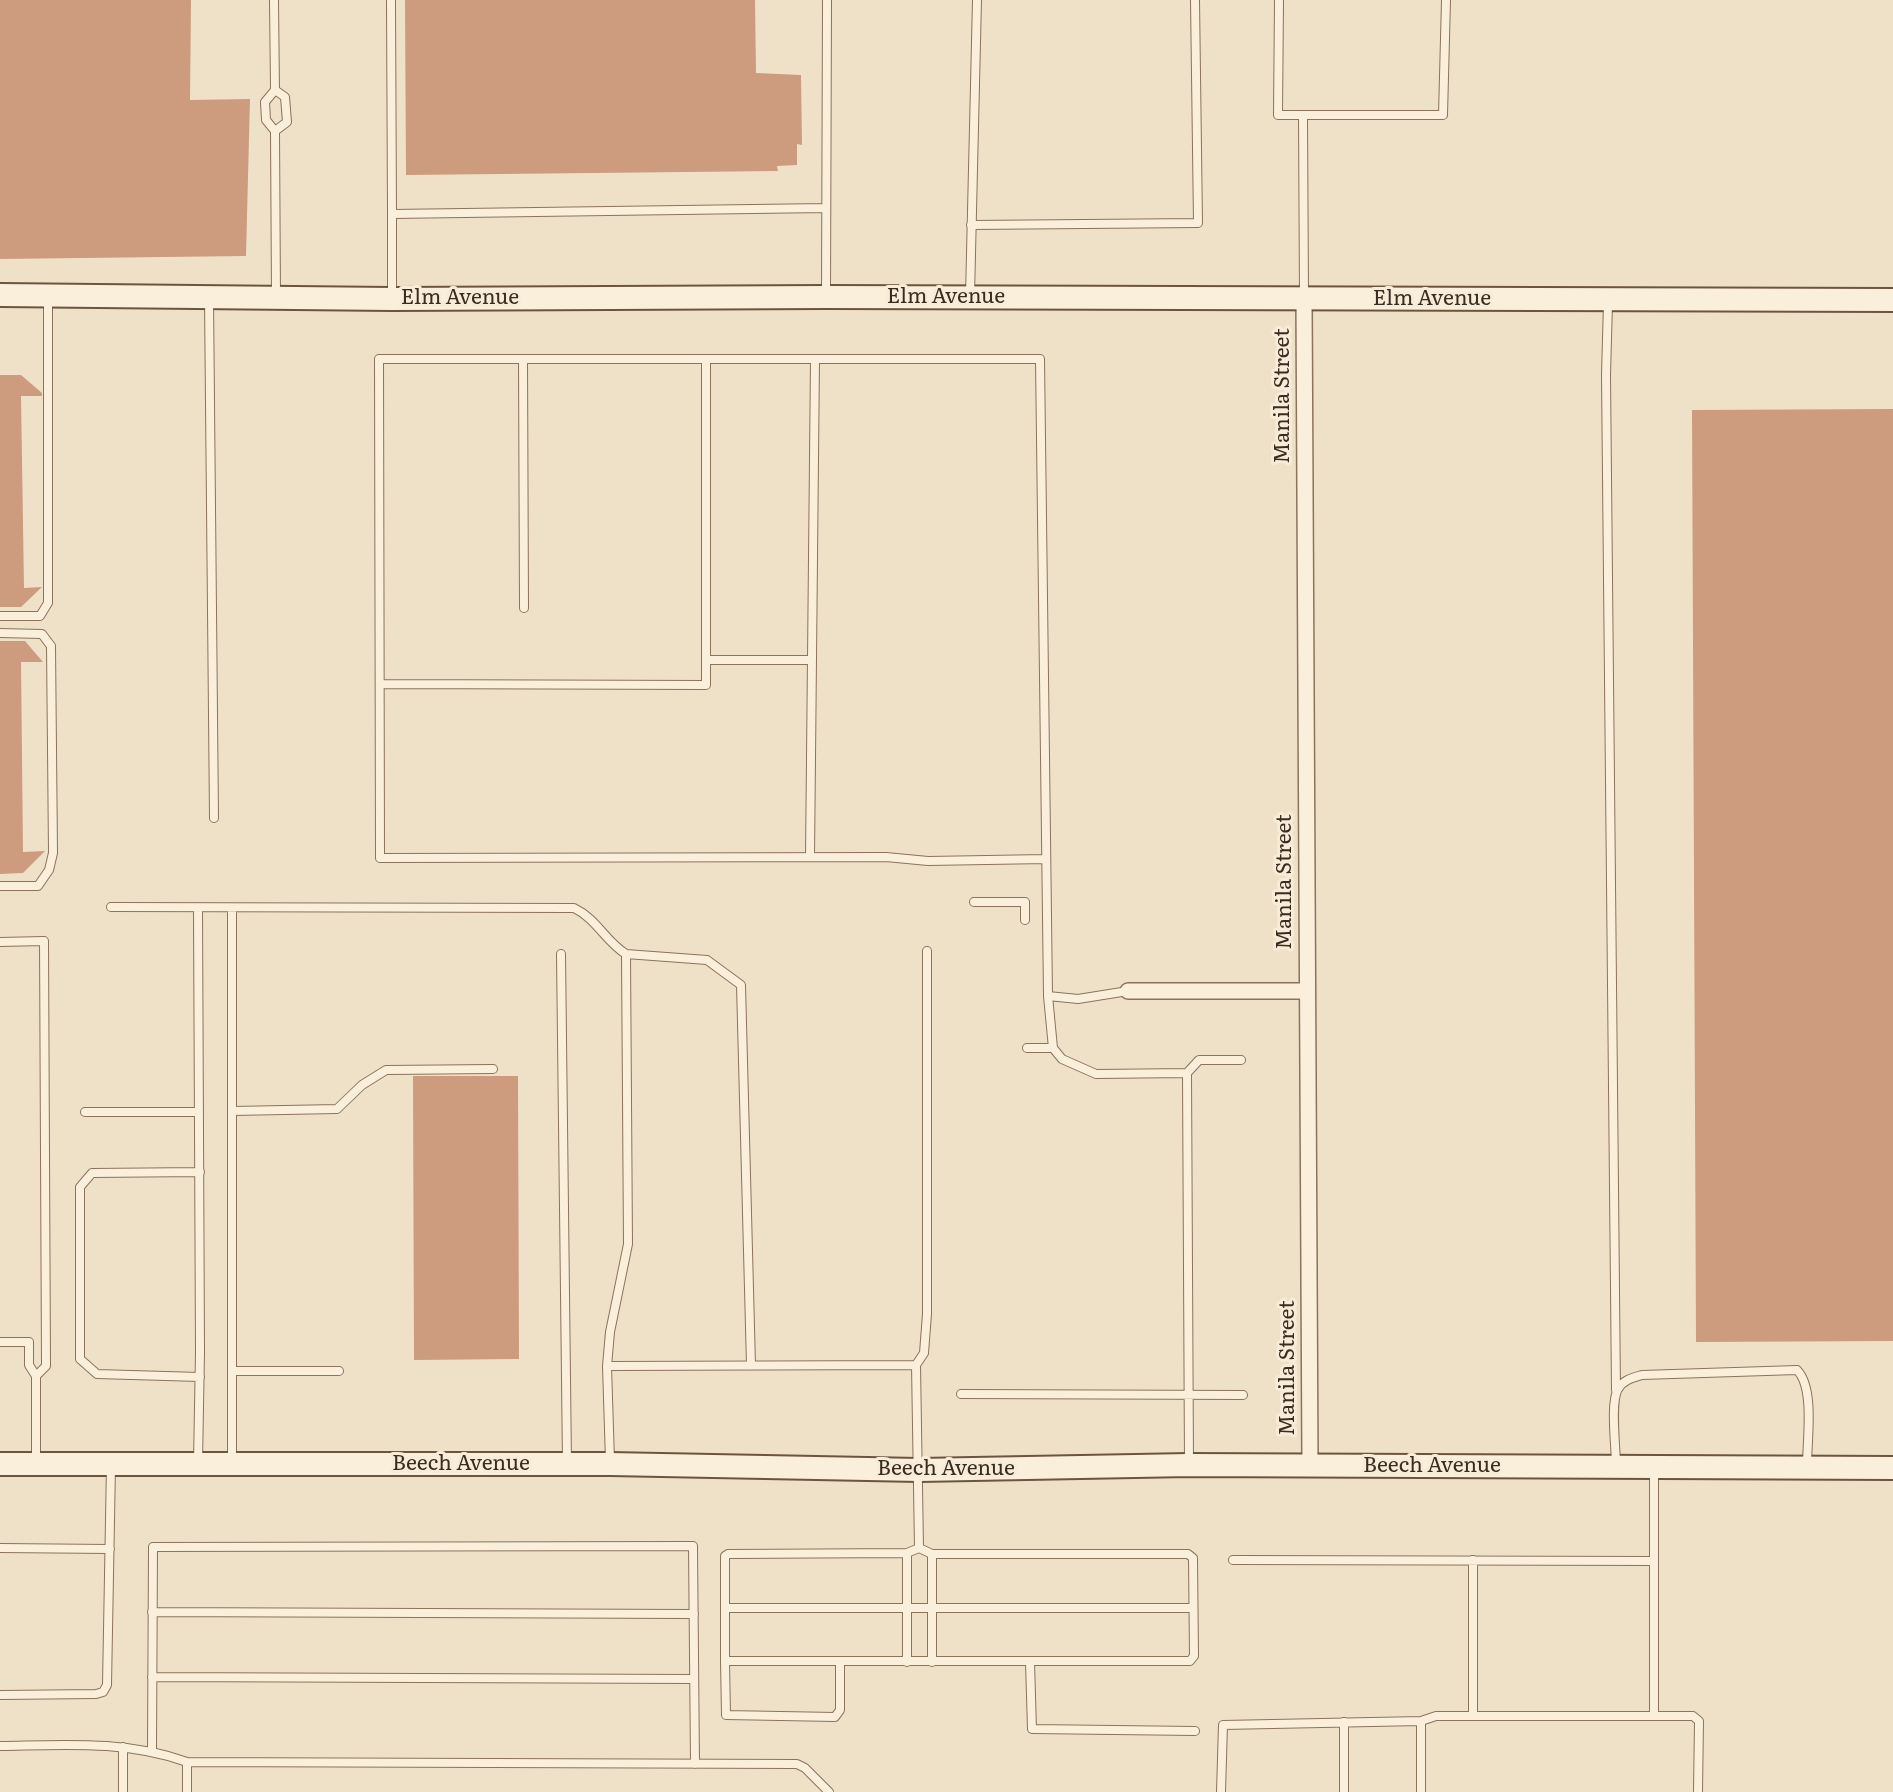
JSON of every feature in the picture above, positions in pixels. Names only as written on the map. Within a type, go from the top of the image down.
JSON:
[{"type":"main road","name":"Elm Avenue","points":[[0,296],[392,299],[826,297],[1893,300]]},
{"type":"main road","name":"Beech Avenue","points":[[0,1464],[610,1464],[919,1470],[1189,1465],[1893,1468]]},
{"type":"street","name":"Manila Street","points":[[1304,299],[1310,1465]]},
{"type":"street","points":[[1128,991],[1307,991]]},
{"type":"lane","points":[[274,0],[275,90],[266,102],[266,120],[275,131],[276,297]]},
{"type":"lane","points":[[391,0],[392,299]]},
{"type":"lane","points":[[826,297],[827,0]]},
{"type":"lane","points":[[970,298],[977,0]]},
{"type":"lane","points":[[971,225],[1198,223],[1195,0]]},
{"type":"lane","points":[[1279,0],[1278,115],[1303,116],[1443,115],[1446,0]]},
{"type":"lane","points":[[275,90],[285,97],[287,122],[275,131]]},
{"type":"lane","points":[[1303,116],[1304,299]]},
{"type":"lane","points":[[392,214],[825,208]]},
{"type":"lane","points":[[0,616],[40,616],[48,603],[48,296]]},
{"type":"lane","points":[[208,297],[214,818]]},
{"type":"lane","points":[[1608,300],[1606,375],[1617,1467]]},
{"type":"lane","points":[[1046,859],[928,861],[886,857],[380,858],[379,359],[1041,359],[1048,996],[1053,1048],[1062,1059],[1096,1074],[1187,1073]]},
{"type":"lane","points":[[523,359],[524,608]]},
{"type":"lane","points":[[380,684],[706,685],[706,359]]},
{"type":"lane","points":[[810,857],[815,359]]},
{"type":"lane","points":[[0,633],[42,634],[51,646],[54,822],[53,853],[49,870],[38,886],[0,886]]},
{"type":"lane","points":[[706,660],[811,660]]},
{"type":"lane","points":[[974,902],[1025,902],[1025,920]]},
{"type":"lane","points":[[111,907],[574,908],[597,923],[613,946],[626,954],[707,960],[741,985],[751,1365]]},
{"type":"lane","points":[[198,908],[200,1172],[198,1464]]},
{"type":"lane","points":[[232,908],[232,1464]]},
{"type":"lane","points":[[0,942],[44,941],[46,1366],[36,1376]]},
{"type":"lane","points":[[919,1548],[916,1365],[924,1353],[927,1314],[929,1145],[927,951]]},
{"type":"lane","points":[[561,954],[567,1464]]},
{"type":"lane","points":[[610,1464],[607,1366],[610,1332],[628,1244],[626,954]]},
{"type":"lane","points":[[1048,996],[1078,999],[1128,991]]},
{"type":"lane","points":[[1027,1048],[1053,1048]]},
{"type":"lane","points":[[1189,1465],[1187,1073],[1199,1060],[1241,1060]]},
{"type":"lane","points":[[232,1111],[338,1109],[362,1085],[386,1070],[493,1069]]},
{"type":"lane","points":[[85,1112],[199,1112]]},
{"type":"lane","points":[[200,1172],[92,1173],[80,1187],[80,1359],[97,1374],[200,1377]]},
{"type":"lane","points":[[0,1342],[29,1342],[29,1365],[36,1376],[36,1464]]},
{"type":"lane","points":[[607,1366],[916,1365]]},
{"type":"lane","points":[[1617,1390],[1625,1380],[1642,1375],[1797,1370],[1804,1377],[1808,1393],[1807,1468]]},
{"type":"lane","points":[[232,1371],[339,1371]]},
{"type":"lane","points":[[961,1394],[1243,1395]]},
{"type":"lane","points":[[0,1695],[96,1694],[103,1692],[107,1685],[111,1464]]},
{"type":"lane","points":[[1654,1467],[1654,1716]]},
{"type":"lane","points":[[152,1750],[153,1547],[693,1546],[695,1764]]},
{"type":"lane","points":[[0,1548],[110,1549]]},
{"type":"lane","points":[[725,1661],[1190,1661],[1194,1656],[1193,1558],[1188,1554],[932,1554],[919,1548],[907,1553],[726,1554],[725,1608],[725,1661],[725,1712],[729,1717],[835,1717],[840,1710],[840,1662]]},
{"type":"lane","points":[[907,1553],[907,1662]]},
{"type":"lane","points":[[932,1554],[932,1662]]},
{"type":"lane","points":[[1233,1560],[1654,1561]]},
{"type":"lane","points":[[1473,1560],[1473,1716]]},
{"type":"lane","points":[[725,1608],[1193,1608]]},
{"type":"lane","points":[[152,1612],[694,1614]]},
{"type":"lane","points":[[1030,1662],[1032,1729],[1195,1731]]},
{"type":"lane","points":[[152,1677],[694,1679]]},
{"type":"lane","points":[[1221,1792],[1223,1725],[1421,1721],[1436,1716],[1688,1716],[1699,1721],[1698,1792]]},
{"type":"lane","points":[[1421,1721],[1421,1792]]},
{"type":"lane","points":[[1344,1722],[1344,1792]]},
{"type":"lane","points":[[0,1746],[106,1744],[152,1750],[187,1762],[797,1764],[805,1767],[829,1792]]},
{"type":"lane","points":[[123,1747],[123,1792]]},
{"type":"lane","points":[[187,1762],[187,1792]]},
{"type":"building","points":[[0,0],[191,0],[190,100],[250,99],[246,256],[0,259]]},
{"type":"building","points":[[405,0],[755,0],[756,73],[801,75],[802,145],[797,144],[797,165],[777,166],[778,171],[406,175]]},
{"type":"building","points":[[0,375],[21,375],[42,393],[42,396],[21,396],[24,588],[42,587],[21,607],[0,607]]},
{"type":"building","points":[[1893,409],[1893,1341],[1696,1342],[1692,410]]},
{"type":"building","points":[[0,641],[25,641],[43,662],[21,662],[23,852],[45,851],[23,873],[0,874]]},
{"type":"building","points":[[413,1076],[518,1076],[519,1359],[414,1360]]}]
